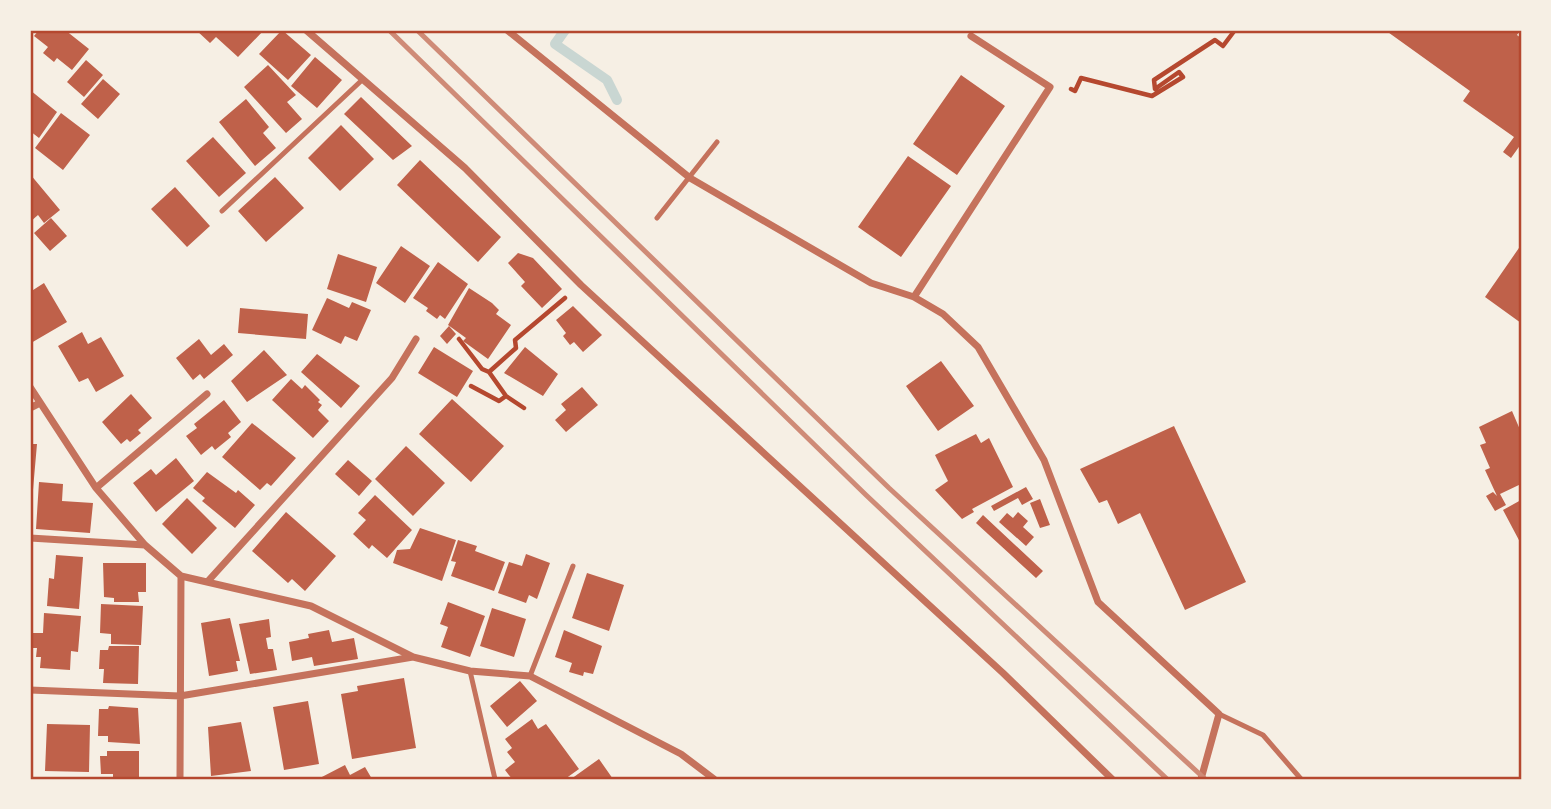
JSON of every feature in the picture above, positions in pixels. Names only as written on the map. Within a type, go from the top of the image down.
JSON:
[{"type":"street","points":[[306,30],[361,81],[465,168],[581,285],[1003,673],[1112,779]]},
{"type":"street","points":[[507,30],[690,178],[871,283],[914,297],[943,314],[978,348],[1044,460],[1098,602],[1219,714],[1201,779]]},
{"type":"street","points":[[914,297],[1050,87],[971,36]]},
{"type":"street","points":[[209,580],[391,378],[416,339]]},
{"type":"street","points":[[30,387],[96,488],[145,545],[181,576],[209,580],[311,606],[413,657],[470,671],[530,676],[681,754],[714,779]]},
{"type":"street","points":[[96,488],[207,394]]},
{"type":"street","points":[[30,408],[40,402]]},
{"type":"street","points":[[30,538],[145,545]]},
{"type":"street","points":[[180,779],[181,576]]},
{"type":"street","points":[[30,691],[180,696],[413,657]]},
{"type":"lane","points":[[222,211],[361,81]]},
{"type":"lane","points":[[657,218],[717,142]]},
{"type":"lane","points":[[530,676],[573,566]]},
{"type":"lane","points":[[470,671],[495,779]]},
{"type":"lane","points":[[1219,714],[1264,735],[1301,779]]},
{"type":"path","points":[[1075,91],[1081,78],[1153,96],[1183,77],[1179,72],[1155,89],[1154,80],[1215,40],[1223,46],[1236,30]]},
{"type":"path","points":[[489,372],[516,348],[515,340],[581,285]]},
{"type":"path","points":[[459,339],[482,369],[489,372],[506,396],[524,408]]},
{"type":"path","points":[[471,386],[499,401],[506,396]]},
{"type":"building","points":[[39,30],[65,30],[89,49],[72,70],[57,58],[54,62],[43,53],[48,47],[34,36]]},
{"type":"building","points":[[196,30],[264,30],[238,57],[216,37],[210,43]]},
{"type":"building","points":[[282,30],[311,55],[288,80],[259,54]]},
{"type":"building","points":[[1385,30],[1519,32],[1521,144],[1511,158],[1503,152],[1514,137],[1463,101],[1470,91]]},
{"type":"building","points":[[315,57],[342,80],[317,108],[291,86]]},
{"type":"building","points":[[86,60],[103,75],[84,97],[67,82]]},
{"type":"building","points":[[268,65],[296,95],[287,102],[302,119],[286,133],[244,87]]},
{"type":"building","points":[[961,75],[1005,106],[957,175],[913,144]]},
{"type":"building","points":[[103,79],[120,94],[98,119],[81,104]]},
{"type":"building","points":[[30,90],[57,112],[39,138],[30,131]]},
{"type":"building","points":[[361,97],[412,146],[393,160],[344,114]]},
{"type":"building","points":[[246,99],[269,127],[263,133],[276,148],[255,166],[219,122]]},
{"type":"building","points":[[61,113],[90,135],[63,170],[35,148]]},
{"type":"building","points":[[341,125],[374,159],[340,191],[308,158]]},
{"type":"building","points":[[213,137],[246,173],[219,197],[186,161]]},
{"type":"building","points":[[908,156],[951,186],[901,257],[858,227]]},
{"type":"building","points":[[420,160],[501,237],[478,262],[397,185]]},
{"type":"building","points":[[30,174],[60,210],[44,223],[38,215],[30,222]]},
{"type":"building","points":[[275,177],[304,208],[266,242],[238,211]]},
{"type":"building","points":[[175,187],[210,226],[187,247],[151,209]]},
{"type":"building","points":[[51,218],[67,236],[50,251],[34,233]]},
{"type":"building","points":[[1521,245],[1521,323],[1485,297]]},
{"type":"building","points":[[401,246],[430,266],[405,303],[376,283]]},
{"type":"building","points":[[518,253],[533,258],[562,289],[542,308],[521,286],[525,282],[508,263]]},
{"type":"building","points":[[338,254],[377,267],[366,302],[327,289]]},
{"type":"building","points":[[438,262],[468,284],[445,319],[440,315],[437,319],[426,311],[428,308],[413,298]]},
{"type":"building","points":[[44,283],[67,322],[31,343],[30,292]]},
{"type":"building","points":[[469,288],[492,303],[499,310],[496,314],[511,325],[488,359],[463,341],[466,338],[448,325]]},
{"type":"building","points":[[327,298],[349,308],[352,302],[371,310],[357,341],[345,336],[341,344],[312,330]]},
{"type":"building","points":[[573,306],[602,335],[583,352],[574,342],[570,345],[563,336],[566,333],[556,320]]},
{"type":"building","points":[[240,308],[308,314],[306,339],[238,333]]},
{"type":"building","points":[[449,326],[456,334],[447,344],[440,336]]},
{"type":"building","points":[[82,332],[88,344],[101,337],[124,376],[96,392],[88,378],[79,382],[58,346]]},
{"type":"building","points":[[199,339],[211,355],[224,344],[233,355],[204,379],[200,374],[193,380],[176,358]]},
{"type":"building","points":[[434,347],[473,371],[457,397],[418,373]]},
{"type":"building","points":[[525,347],[558,374],[543,396],[504,373]]},
{"type":"building","points":[[264,350],[287,375],[247,402],[231,381]]},
{"type":"building","points":[[317,354],[360,386],[341,408],[301,372]]},
{"type":"building","points":[[941,361],[974,406],[938,431],[906,386]]},
{"type":"building","points":[[291,379],[302,389],[305,385],[320,400],[318,402],[322,405],[318,410],[329,421],[313,438],[272,400]]},
{"type":"building","points":[[582,387],[598,405],[566,432],[555,420],[566,410],[561,404]]},
{"type":"building","points":[[131,394],[152,418],[138,430],[141,433],[130,442],[127,439],[121,444],[102,422]]},
{"type":"building","points":[[452,399],[504,446],[471,482],[419,434]]},
{"type":"building","points":[[224,400],[241,422],[228,433],[231,437],[215,450],[212,446],[201,455],[186,436],[197,428],[194,424]]},
{"type":"building","points":[[1512,411],[1521,432],[1521,484],[1500,494],[1506,505],[1495,511],[1486,496],[1493,492],[1497,496],[1485,470],[1490,468],[1480,445],[1486,443],[1479,427]]},
{"type":"building","points":[[252,423],[296,458],[271,486],[267,483],[260,490],[222,457]]},
{"type":"building","points":[[1174,426],[1246,582],[1185,610],[1140,513],[1118,524],[1107,500],[1099,503],[1080,469]]},
{"type":"building","points":[[976,434],[981,443],[989,438],[1013,487],[972,509],[974,512],[962,519],[935,490],[948,481],[935,455]]},
{"type":"building","points":[[30,444],[37,444],[32,501],[30,500]]},
{"type":"building","points":[[406,446],[445,483],[413,516],[375,479]]},
{"type":"building","points":[[176,458],[194,481],[156,512],[133,483],[151,469],[156,475]]},
{"type":"building","points":[[348,460],[372,481],[359,496],[335,474]]},
{"type":"building","points":[[207,472],[236,493],[238,490],[255,505],[235,528],[202,501],[205,498],[193,488]]},
{"type":"building","points":[[39,482],[63,484],[62,501],[93,503],[90,533],[36,529]]},
{"type":"building","points":[[1026,487],[1033,499],[1022,505],[1018,498],[994,511],[991,506]]},
{"type":"building","points":[[375,495],[412,530],[387,558],[372,545],[369,549],[353,534],[366,520],[358,513]]},
{"type":"building","points":[[187,498],[217,528],[192,554],[162,524]]},
{"type":"building","points":[[1040,499],[1050,525],[1040,528],[1030,503]]},
{"type":"building","points":[[1521,500],[1521,544],[1503,510]]},
{"type":"building","points":[[286,512],[336,556],[305,591],[292,579],[288,583],[252,551]]},
{"type":"building","points":[[1018,512],[1028,521],[1023,527],[1034,537],[1026,546],[999,522],[1007,513],[1013,518]]},
{"type":"building","points":[[983,515],[1043,571],[1036,578],[976,523]]},
{"type":"building","points":[[420,528],[456,540],[442,581],[393,563],[397,550],[410,549]]},
{"type":"building","points":[[458,540],[477,546],[475,551],[505,562],[494,591],[451,576],[456,562],[451,561]]},
{"type":"building","points":[[526,554],[550,563],[537,599],[529,595],[526,603],[498,593],[509,562],[522,566]]},
{"type":"building","points":[[56,555],[83,557],[79,609],[47,606],[49,578],[54,579]]},
{"type":"building","points":[[103,563],[146,563],[146,592],[138,592],[139,602],[114,602],[114,598],[104,597]]},
{"type":"building","points":[[587,573],[624,585],[609,631],[572,618]]},
{"type":"building","points":[[448,602],[485,616],[470,657],[441,647],[448,627],[440,624]]},
{"type":"building","points":[[101,604],[143,606],[141,645],[111,644],[111,634],[100,633]]},
{"type":"building","points":[[492,608],[526,619],[514,657],[480,646]]},
{"type":"building","points":[[44,613],[81,616],[78,652],[71,651],[70,670],[40,668],[41,657],[36,657],[37,648],[32,648],[33,633],[43,633]]},
{"type":"building","points":[[230,618],[240,661],[236,661],[238,671],[209,676],[201,623]]},
{"type":"building","points":[[269,619],[271,637],[266,638],[268,649],[273,649],[277,670],[250,674],[239,624]]},
{"type":"building","points":[[329,630],[332,642],[354,638],[358,659],[314,666],[312,657],[292,661],[289,642],[309,638],[308,634]]},
{"type":"building","points":[[564,630],[602,646],[593,674],[584,672],[583,676],[569,672],[572,663],[555,657]]},
{"type":"building","points":[[109,646],[139,646],[138,684],[103,683],[104,669],[99,669],[100,650],[108,650]]},
{"type":"building","points":[[404,678],[416,748],[352,759],[341,694],[358,691],[357,686]]},
{"type":"building","points":[[520,681],[537,701],[507,727],[490,706]]},
{"type":"building","points":[[308,701],[319,764],[284,770],[273,707]]},
{"type":"building","points":[[109,706],[138,708],[140,744],[108,742],[108,736],[98,736],[99,709],[108,709]]},
{"type":"building","points":[[532,719],[538,729],[546,724],[579,769],[565,779],[512,779],[505,770],[515,762],[507,752],[512,748],[505,739]]},
{"type":"building","points":[[241,722],[251,771],[211,776],[208,727]]},
{"type":"building","points":[[47,724],[90,725],[89,772],[45,771]]},
{"type":"building","points":[[107,751],[139,751],[139,779],[113,779],[113,774],[101,774],[100,756],[107,756]]},
{"type":"building","points":[[599,759],[613,779],[571,779]]},
{"type":"building","points":[[345,765],[350,775],[365,767],[372,779],[318,779]]},
{"type":"waterway","points":[[565,30],[555,44],[607,80],[617,100]]},
{"type":"railway","points":[[389,30],[866,495],[1167,779]]},
{"type":"railway","points":[[417,30],[889,488],[1205,779]]}]
